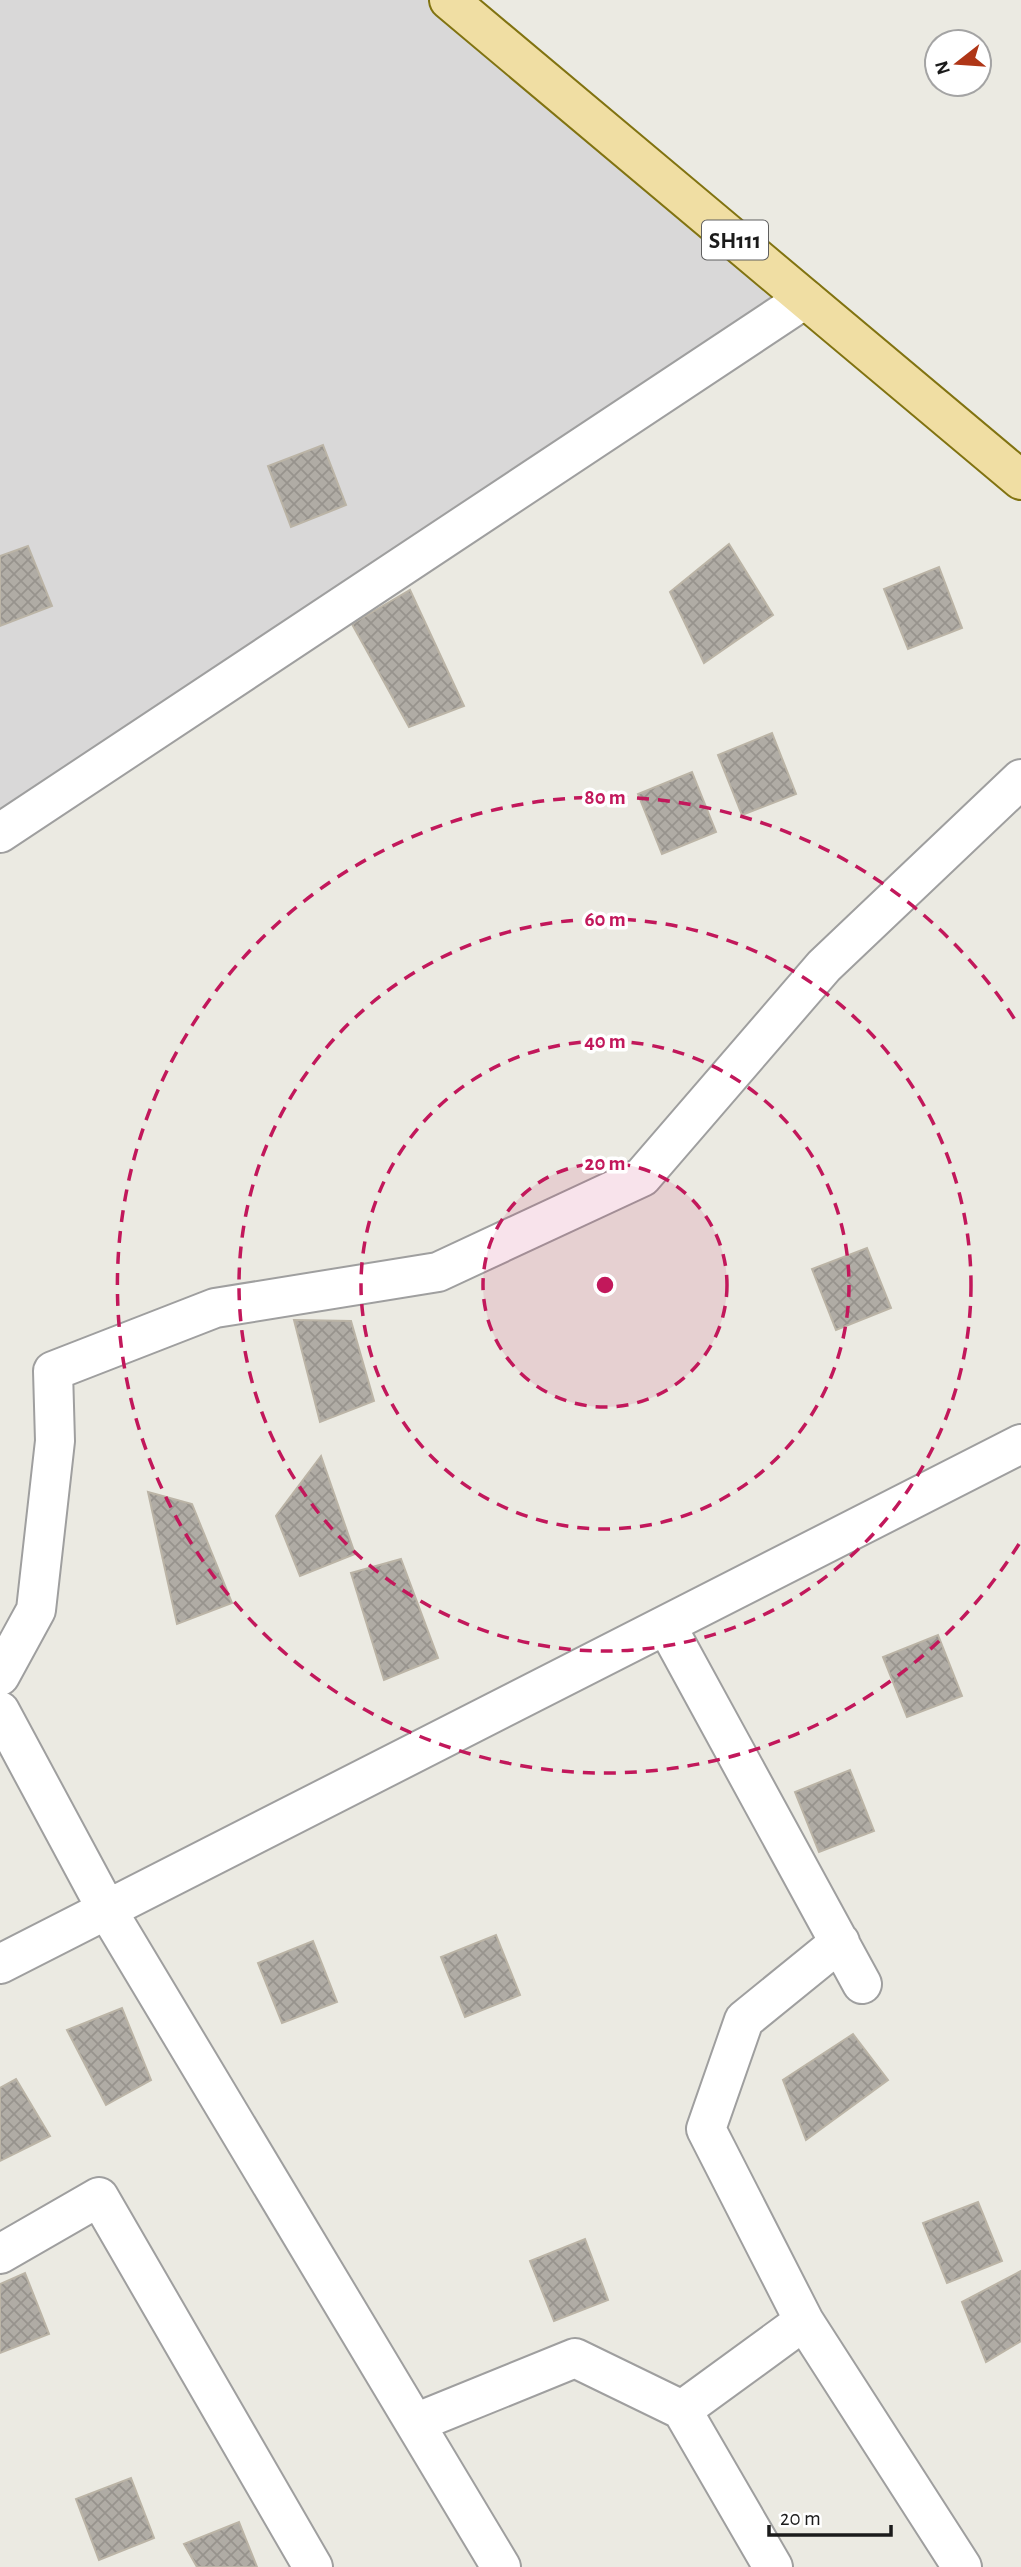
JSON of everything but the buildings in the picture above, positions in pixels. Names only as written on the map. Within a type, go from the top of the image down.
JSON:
[{"type":"main road","name":"SH111","points":[[449,0],[1021,480]]},
{"type":"street","points":[[0,833],[805,299]]},
{"type":"street","points":[[0,1676],[36,1610],[55,1441],[53,1371],[215,1308],[438,1272],[642,1177],[824,965],[1021,779]]},
{"type":"street","points":[[0,1965],[1021,1444]]},
{"type":"street","points":[[666,1625],[862,1984]]},
{"type":"street","points":[[0,1711],[107,1910],[501,2567]]},
{"type":"street","points":[[840,1942],[744,2020],[706,2129],[804,2321],[962,2567]]},
{"type":"street","points":[[0,2254],[99,2197],[313,2567]]},
{"type":"street","points":[[682,2410],[804,2321]]},
{"type":"street","points":[[415,2423],[575,2358],[682,2410],[773,2567]]},
{"type":"shaded area","points":[[0,0],[455,0],[805,299],[0,830]]}]
